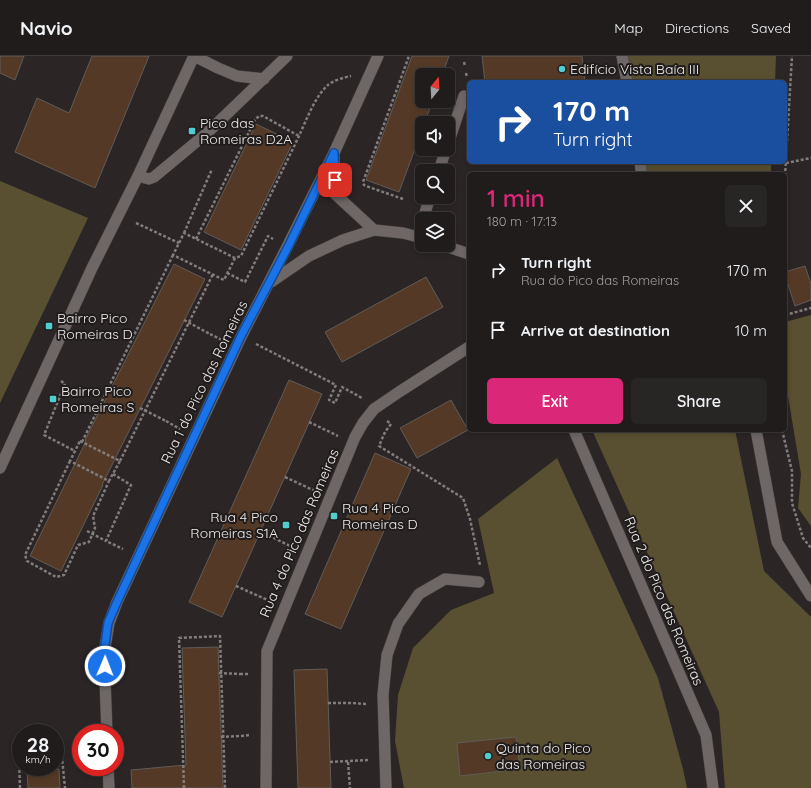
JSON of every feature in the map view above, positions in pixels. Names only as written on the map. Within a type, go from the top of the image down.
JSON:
[{"type":"street","points":[[0,468],[92,268],[138,176],[194,56],[236,76],[264,79]]},
{"type":"street","points":[[138,176],[149,180],[154,178],[206,133],[287,56]]},
{"type":"street","name":"Rua 1 do Pico das Romeiras","points":[[107,724],[104,652],[108,623],[241,336],[334,153],[378,56]]},
{"type":"street","points":[[622,56],[627,80]]},
{"type":"street","points":[[455,123],[464,96]]},
{"type":"street","points":[[334,153],[335,194],[374,230]]},
{"type":"street","points":[[269,283],[308,256],[343,240],[374,230],[415,236]]},
{"type":"street","points":[[455,249],[467,253]]},
{"type":"street","name":"Rua 4 do Pico das Romeiras","points":[[266,788],[267,651],[355,438],[363,423],[374,409],[467,348]]},
{"type":"street","name":"Rua 2 do Pico das Romeiras","points":[[575,432],[706,735],[713,788]]},
{"type":"street","points":[[756,432],[777,542],[811,596]]},
{"type":"street","points":[[386,788],[383,695],[387,655],[398,624],[419,594],[445,579],[480,582]]},
{"type":"street","points":[[108,776],[109,788]]},
{"type":"path","points":[[403,199],[366,186],[363,182],[409,56]]},
{"type":"path","points":[[787,145],[792,56]]},
{"type":"path","points":[[464,62],[465,66]]},
{"type":"path","points":[[173,255],[224,280],[235,258],[241,256],[307,117],[319,95],[328,84],[345,77],[371,72]]},
{"type":"path","points":[[466,72],[467,78]]},
{"type":"path","points":[[196,239],[255,120],[259,116],[263,116],[299,136]]},
{"type":"path","points":[[787,163],[811,158]]},
{"type":"path","points":[[212,169],[184,233],[82,442],[80,441],[75,451],[25,555],[27,561],[56,576],[64,575],[78,545],[88,542],[95,528],[93,516],[109,481],[213,274]]},
{"type":"path","points":[[136,223],[179,243]]},
{"type":"path","points":[[184,233],[235,258]]},
{"type":"path","points":[[227,273],[245,282],[268,236]]},
{"type":"path","points":[[787,314],[811,308]]},
{"type":"path","points":[[184,320],[210,334]]},
{"type":"path","points":[[241,336],[336,385],[329,400],[335,403],[342,387],[378,406]]},
{"type":"path","points":[[61,381],[65,384],[44,435],[75,451]]},
{"type":"path","points":[[140,408],[166,421]]},
{"type":"path","points":[[309,422],[328,431]]},
{"type":"path","points":[[782,432],[792,471],[792,503],[803,538],[811,548]]},
{"type":"path","points":[[82,442],[120,461]]},
{"type":"path","points":[[379,446],[463,498],[470,519],[480,568],[480,582]]},
{"type":"path","points":[[70,462],[109,481]]},
{"type":"path","points":[[87,531],[106,541],[132,485],[113,474]]},
{"type":"path","points":[[285,477],[303,485]]},
{"type":"path","points":[[260,531],[280,540]]},
{"type":"path","points":[[236,586],[254,594]]},
{"type":"path","points":[[184,788],[179,638],[220,636],[225,788]]},
{"type":"path","points":[[218,673],[240,674]]},
{"type":"path","points":[[328,703],[348,703]]},
{"type":"path","points":[[221,737],[241,736]]},
{"type":"path","points":[[330,762],[353,762]]},
{"type":"path","points":[[348,762],[350,788]]},
{"type":"path","points":[[20,776],[20,788]]},
{"type":"path","points":[[64,776],[65,788]]},
{"type":"shaded area","points":[[622,56],[776,56],[775,80],[627,80]]},
{"type":"shaded area","points":[[641,164],[771,164],[771,172],[643,172]]},
{"type":"shaded area","points":[[0,181],[88,218],[0,403]]},
{"type":"shaded area","points":[[811,315],[811,526],[798,508],[801,474],[787,390],[787,321]]},
{"type":"shaded area","points":[[593,432],[735,432],[764,571],[811,617],[811,788],[725,788],[719,712]]},
{"type":"shaded area","points":[[557,458],[658,678],[687,788],[404,788],[395,741],[398,695],[413,648],[451,610],[494,593],[478,519]]},
{"type":"building","points":[[0,56],[24,56],[15,80],[0,73]]},
{"type":"building","points":[[92,56],[149,56],[95,188],[15,152],[37,98],[69,113]]},
{"type":"building","points":[[412,56],[449,56],[445,68],[415,68],[415,108],[430,108],[427,116],[415,116],[415,149],[399,192],[366,180]]},
{"type":"building","points":[[482,56],[582,56],[585,80],[485,80]]},
{"type":"building","points":[[256,124],[293,142],[241,250],[204,232]]},
{"type":"building","points":[[174,264],[205,279],[102,485],[61,571],[30,556],[86,441],[85,440]]},
{"type":"building","points":[[805,266],[811,284],[811,300],[795,306],[787,281],[787,271]]},
{"type":"building","points":[[426,277],[443,307],[342,362],[325,332]]},
{"type":"building","points":[[289,380],[322,394],[222,617],[189,602]]},
{"type":"building","points":[[451,400],[467,431],[417,458],[400,428]]},
{"type":"building","points":[[375,453],[411,469],[341,629],[305,614]]},
{"type":"building","points":[[218,647],[223,788],[132,788],[131,770],[186,765],[182,648]]},
{"type":"building","points":[[327,669],[331,788],[298,788],[294,670]]},
{"type":"building","name":"Quinta do Pico das Romeiras","points":[[516,737],[520,769],[460,776],[457,743]]},
{"type":"building","points":[[27,776],[59,776],[60,788],[28,788]]},
{"type":"place","name":"Edifício Vista Baía III","points":[[562,69]]},
{"type":"place","name":"Pico das Romeiras D2A","points":[[192,131]]},
{"type":"place","name":"Bairro Pico Romeiras D","points":[[49,326]]},
{"type":"place","name":"Bairro Pico Romeiras S","points":[[53,399]]},
{"type":"place","name":"Rua 4 Pico Romeiras D","points":[[334,516]]},
{"type":"place","name":"Rua 4 Pico Romeiras S1A","points":[[286,525]]},
{"type":"place","name":"Quinta do Pico das Romeiras","points":[[488,756]]},
{"type":"route","points":[[105,666],[104,652],[108,623],[117,602],[241,336],[288,247],[334,153],[335,180]]}]
